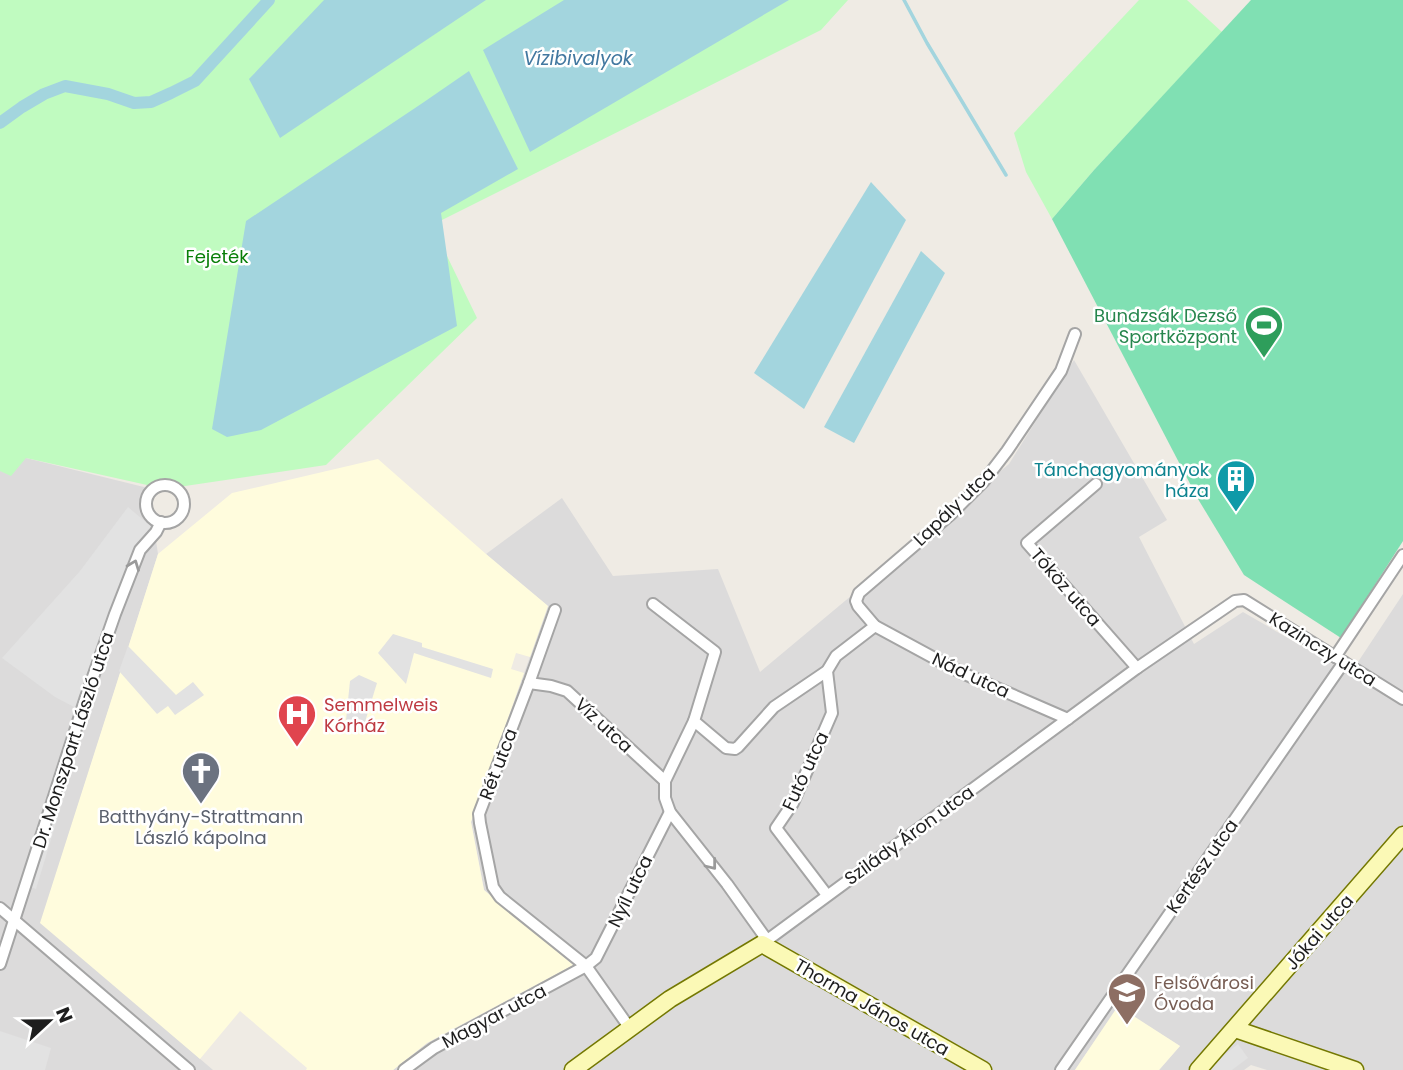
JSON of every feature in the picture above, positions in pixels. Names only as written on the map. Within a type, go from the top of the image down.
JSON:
[{"type":"street","name":"Lapály utca","points":[[875,626],[858,606],[856,601],[859,593],[950,515],[984,481],[1007,452],[1061,371],[1075,334]]},
{"type":"street","name":"Tóköz utca","points":[[1096,484],[1027,543],[1137,668]]},
{"type":"street","name":"Dr. Monszpart László utca","points":[[0,964],[119,603],[140,550],[161,522]]},
{"type":"street","name":"Kertész utca","points":[[1061,1070],[1340,659],[1403,555]]},
{"type":"street","name":"Szilády Áron utca","points":[[573,1070],[670,999],[765,942],[1137,668],[1235,601],[1244,600]]},
{"type":"street","name":"Kazinczy utca","points":[[1244,600],[1403,699]]},
{"type":"street","points":[[653,604],[715,652],[694,721],[665,781],[665,798],[670,812],[731,890],[765,942]]},
{"type":"street","points":[[529,683],[555,610]]},
{"type":"street","points":[[694,721],[726,748],[735,749],[774,707],[827,671],[836,656],[875,626]]},
{"type":"street","name":"Nád utca","points":[[875,626],[960,672],[1068,719]]},
{"type":"street","name":"Futó utca","points":[[827,671],[832,713],[793,803],[776,828],[827,895]]},
{"type":"street","name":"Víz utca","points":[[529,683],[567,691],[665,781]]},
{"type":"street","name":"Rét utca","points":[[529,683],[479,814],[480,823],[493,887],[500,897],[586,966]]},
{"type":"street","name":"Nyíl utca","points":[[586,966],[599,953],[670,812]]},
{"type":"street","name":"Jókai utca","points":[[1198,1070],[1403,835]]},
{"type":"street","points":[[0,908],[189,1070]]},
{"type":"street","name":"Thorma János utca","points":[[765,942],[980,1069]]},
{"type":"street","points":[[586,966],[629,1027]]},
{"type":"street","name":"Magyar utca","points":[[404,1070],[434,1048],[586,966]]},
{"type":"street","points":[[1235,1029],[1355,1070]]},
{"type":"shaded area","points":[[1074,360],[1167,520],[1139,537],[1194,644],[1243,612],[1350,674],[1403,594],[1403,1070],[1267,1070],[1251,1065],[1244,1070],[1159,1070],[1180,1046],[1118,1007],[1075,1070],[393,1070],[427,1043],[573,965],[484,890],[471,822],[548,606],[486,554],[562,498],[613,576],[718,569],[760,672],[1009,464]]},
{"type":"shaded area","points":[[0,447],[26,458],[148,488],[158,554],[41,922],[213,1070],[0,1070]]},
{"type":"shaded area","name":"Semmelweis Kórház","points":[[378,459],[548,606],[530,657],[516,653],[511,669],[524,673],[471,822],[484,890],[573,965],[427,1043],[393,1070],[306,1070],[307,1068],[240,1011],[200,1059],[40,923],[158,554],[232,493]]},
{"type":"shaded area","points":[[128,507],[153,528],[78,709],[55,697],[2,658],[80,571]]},
{"type":"shaded area","points":[[393,634],[422,643],[422,647],[493,669],[491,678],[414,653],[406,684],[378,653]]},
{"type":"shaded area","points":[[128,646],[176,695],[193,682],[204,695],[175,715],[168,706],[157,714],[119,671]]},
{"type":"shaded area","points":[[359,675],[377,683],[364,725],[346,720],[350,681]]},
{"type":"shaded area","points":[[62,785],[67,787],[36,889],[29,886]]},
{"type":"shaded area","name":"Felsővárosi Óvoda","points":[[1118,1006],[1180,1046],[1159,1070],[1075,1070]]},
{"type":"shaded area","points":[[0,1031],[51,1048],[45,1070],[0,1070]]},
{"type":"shaded area","points":[[1238,1044],[1248,1058],[1232,1070],[1212,1070],[1209,1067]]},
{"type":"green space","name":"Fejeték","points":[[0,0],[848,0],[821,30],[432,225],[477,318],[326,465],[165,489],[26,458],[11,476],[0,471]]},
{"type":"green space","points":[[1139,0],[1187,0],[1222,32],[1052,219],[1026,172],[1014,133]]},
{"type":"green space","name":"Bundzsák Dezső Sportközpont","points":[[1251,0],[1403,0],[1403,541],[1341,638],[1244,575],[1198,499],[1052,219]]},
{"type":"water","points":[[324,0],[486,0],[280,138],[249,79]]},
{"type":"water","name":"Vízibivalyok","points":[[564,0],[789,0],[530,152],[483,50]]},
{"type":"water","points":[[469,71],[518,169],[441,213],[457,326],[261,430],[227,437],[212,429],[246,221]]},
{"type":"water","points":[[871,182],[906,220],[804,409],[754,373]]},
{"type":"water","points":[[921,251],[945,273],[854,443],[824,427]]},
{"type":"waterway","points":[[0,123],[44,94],[65,86],[108,94],[134,103],[151,102],[171,93],[195,81],[269,0]]},
{"type":"waterway","points":[[904,0],[1006,175]]},
{"type":"place","name":"Bundzsák Dezső Sportközpont","points":[[1264,359]]},
{"type":"place","name":"Tánchagyományok háza","points":[[1236,513]]},
{"type":"place","name":"Semmelweis Kórház","points":[[297,748]]},
{"type":"place","name":"Batthyány-Strattmann László kápolna","points":[[201,805]]},
{"type":"place","name":"Felsővárosi Óvoda","points":[[1127,1026]]}]
